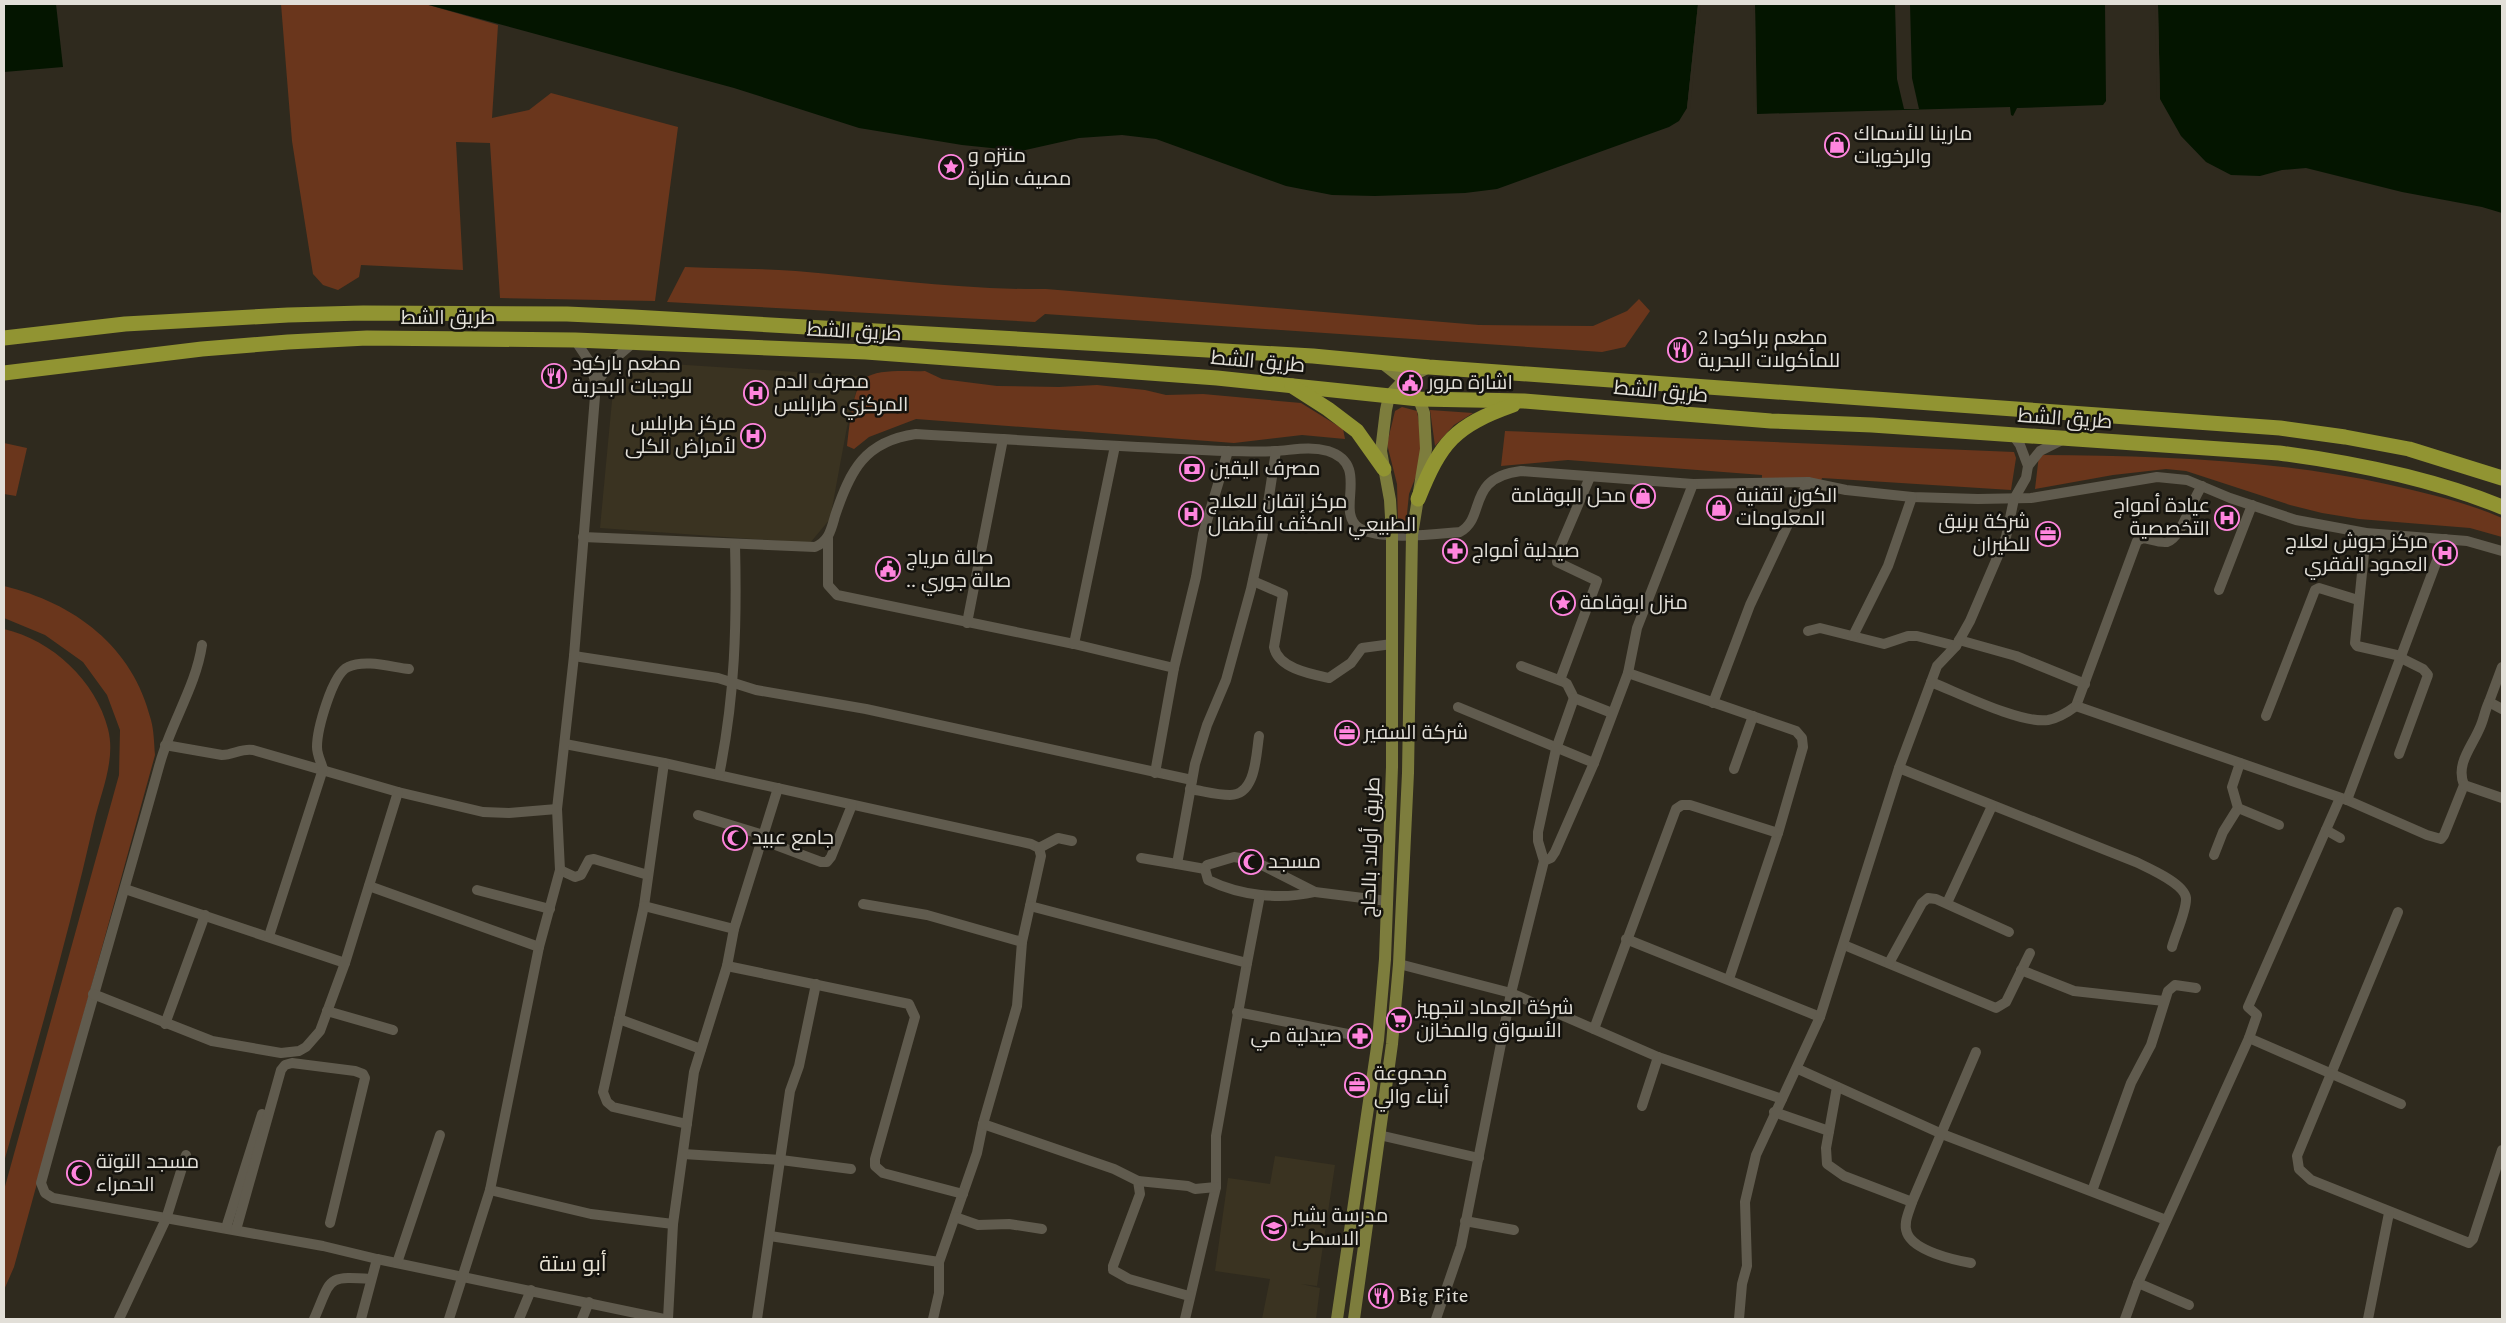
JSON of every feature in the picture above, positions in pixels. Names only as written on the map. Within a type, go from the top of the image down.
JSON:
[{"type":"highway","name":"طريق الشط","points":[[4,338],[125,324],[288,314],[364,312],[567,314],[1216,350],[2280,428],[2409,449],[2502,478]]},
{"type":"highway","name":"طريق الشط","points":[[4,373],[202,350],[288,342],[367,338],[575,340],[866,352],[1288,384],[1419,399],[1524,401],[1771,421],[2013,435],[2279,454],[2341,461],[2428,482],[2502,506]]},
{"type":"highway","points":[[1288,384],[1328,409],[1356,431],[1384,469]]},
{"type":"highway","points":[[1418,499],[1436,457],[1454,435],[1483,415],[1524,401]]},
{"type":"main road","name":"طريق أولاد بالحاج","points":[[1354,1319],[1392,1044],[1399,964],[1408,773],[1412,535],[1426,449],[1426,429],[1419,399],[1404,380],[1381,362]]},
{"type":"main road","points":[[1389,396],[1404,380],[1429,367]]},
{"type":"main road","name":"طريق أولاد بالحاج","points":[[1337,1319],[1378,1040],[1387,901],[1392,767],[1392,535],[1390,500],[1381,451],[1382,429],[1389,396]]},
{"type":"street","points":[[449,1319],[490,1190],[539,947],[560,870],[557,809],[574,656],[596,384],[589,360],[575,340]]},
{"type":"street","points":[[596,384],[612,361],[633,343]]},
{"type":"street","points":[[1174,668],[1074,644],[837,595],[828,585],[828,538],[851,475],[864,458],[881,444],[903,436],[916,434],[1228,451],[1276,451],[1311,448],[1339,456],[1347,466],[1351,477],[1350,510],[1353,520],[1365,530],[1392,535],[1460,532],[1465,529],[1487,486],[1508,473],[1521,471],[1693,484],[1808,482],[1846,490],[1912,497],[2014,499],[2157,477],[2187,480],[2296,520],[2366,533],[2467,541],[2502,551]]},
{"type":"street","points":[[2013,435],[2020,445],[2028,466]]},
{"type":"street","points":[[967,623],[1003,439]]},
{"type":"street","points":[[1739,1319],[1742,1284],[1747,1266],[1745,1202],[1756,1154],[1774,1112],[1798,1069],[1820,1017],[1899,768],[1931,682],[1944,657],[1958,643],[1970,621],[2003,546],[2014,499],[2026,478],[2028,466],[2040,451],[2057,442],[2066,440]]},
{"type":"street","points":[[1074,644],[1115,446]]},
{"type":"street","points":[[1155,773],[1174,668],[1196,577],[1203,534],[1228,451]]},
{"type":"street","points":[[1176,864],[1191,785],[1206,731],[1226,680],[1253,581],[1264,529],[1276,451]]},
{"type":"street","points":[[1560,680],[1597,581],[1557,562],[1558,552],[1590,477]]},
{"type":"street","points":[[2026,478],[2036,497]]},
{"type":"street","points":[[1713,703],[1750,605],[1808,482]]},
{"type":"street","points":[[1544,861],[1551,858],[1555,852],[1594,763],[1628,673],[1637,628],[1693,484]]},
{"type":"street","points":[[1931,682],[2020,716],[2037,720],[2050,720],[2076,706],[2137,541],[2143,538],[2162,542],[2172,540],[2180,531],[2194,497],[2202,486]]},
{"type":"street","points":[[1853,636],[1888,566],[1912,497]]},
{"type":"street","points":[[2219,590],[2252,505]]},
{"type":"street","points":[[2366,533],[2354,638],[2357,646],[2401,657],[2423,669],[2428,675],[2399,754]]},
{"type":"street","points":[[583,537],[810,548],[820,545],[828,538]]},
{"type":"street","points":[[2125,1319],[2138,1283],[2248,1038],[2257,1015],[2248,1007],[2326,830],[2343,799],[2401,657],[2445,539]]},
{"type":"street","points":[[719,775],[733,683],[736,618],[735,544]]},
{"type":"street","points":[[1253,581],[1283,594],[1274,647],[1278,658],[1284,664],[1329,678],[1351,663],[1362,648],[1392,644]]},
{"type":"street","points":[[2266,716],[2315,590],[2319,588],[2358,600]]},
{"type":"street","points":[[1808,631],[1820,628],[1884,644],[1908,636],[1958,643],[2016,656],[2085,684]]},
{"type":"street","points":[[202,645],[200,660],[165,745],[41,1183],[42,1189],[53,1198],[323,1246],[396,1264],[531,1290],[664,1319]]},
{"type":"street","points":[[574,656],[718,678],[756,690],[866,709],[1155,773],[1191,785],[1231,795],[1241,791],[1252,777],[1259,736]]},
{"type":"street","points":[[269,936],[323,769],[316,750],[318,730],[338,677],[348,667],[365,665],[409,669]]},
{"type":"street","points":[[1436,1319],[1460,1246],[1511,993],[1544,861],[1538,841],[1538,832],[1556,749],[1574,698],[1568,684],[1521,666]]},
{"type":"street","points":[[2076,706],[2343,799],[2440,839],[2444,835],[2464,785],[2461,776],[2462,763],[2481,724],[2502,667]]},
{"type":"street","points":[[1628,673],[1796,731],[1802,738],[1803,747],[1778,833],[1729,979]]},
{"type":"street","points":[[1574,698],[1612,713]]},
{"type":"street","points":[[2489,702],[2502,709]]},
{"type":"street","points":[[1458,707],[1556,749],[1594,763]]},
{"type":"street","points":[[1734,769],[1753,716]]},
{"type":"street","points":[[565,744],[664,763],[852,804],[1031,844],[1039,848],[1041,856],[1022,942],[1017,1006],[983,1124],[977,1153],[939,1262],[939,1293],[933,1319]]},
{"type":"street","points":[[165,745],[222,755],[229,755],[245,749],[253,750],[398,792],[483,812],[509,813],[557,809]]},
{"type":"street","points":[[664,763],[644,906],[603,1092],[605,1099],[616,1108],[688,1124]]},
{"type":"street","points":[[2214,855],[2223,832],[2238,808],[2232,787],[2240,763]]},
{"type":"street","points":[[1899,768],[2160,873],[2182,889],[2186,898],[2172,947]]},
{"type":"street","points":[[2464,785],[2502,798]]},
{"type":"street","points":[[668,1319],[674,1224],[694,1072],[727,966],[734,929],[778,788]]},
{"type":"street","points":[[94,994],[165,1024],[212,1041],[281,1053],[299,1051],[306,1047],[320,1031],[344,963],[398,792]]},
{"type":"street","points":[[698,815],[763,838],[821,862],[827,862],[831,857],[852,804]]},
{"type":"street","points":[[1594,1029],[1672,816],[1682,805],[1698,807],[1778,833]]},
{"type":"street","points":[[1947,903],[1992,806]]},
{"type":"street","points":[[2238,808],[2279,825]]},
{"type":"street","points":[[2326,830],[2340,838]]},
{"type":"street","points":[[1039,848],[1050,840],[1072,841]]},
{"type":"street","points":[[1316,892],[1252,860],[1234,857],[1207,864],[1205,869],[1208,880],[1223,887],[1260,895],[1289,896],[1316,892],[1387,901]]},
{"type":"street","points":[[1141,858],[1205,869]]},
{"type":"street","points":[[560,870],[575,877],[581,875],[589,860],[594,859],[648,875]]},
{"type":"street","points":[[368,886],[539,947]]},
{"type":"street","points":[[125,889],[269,936],[344,963]]},
{"type":"street","points":[[477,890],[550,909]]},
{"type":"street","points":[[1185,1319],[1216,1187],[1216,1136],[1237,1012],[1260,895]]},
{"type":"street","points":[[1889,963],[1924,900],[1932,898],[1947,903],[2009,932]]},
{"type":"street","points":[[864,904],[927,915],[1022,942]]},
{"type":"street","points":[[644,906],[734,929]]},
{"type":"street","points":[[1030,906],[1247,963]]},
{"type":"street","points":[[2398,912],[2297,1156],[2299,1169],[2311,1180],[2389,1213],[2469,1243],[2472,1242],[2502,1150]]},
{"type":"street","points":[[165,1024],[205,915]]},
{"type":"street","points":[[1626,939],[1820,1017]]},
{"type":"street","points":[[1844,946],[1996,1008],[2004,1006],[2030,953]]},
{"type":"street","points":[[1399,964],[1511,993],[1658,1057],[1782,1099]]},
{"type":"street","points":[[727,966],[905,1001],[912,1008],[915,1017],[875,1158],[875,1166],[883,1173],[963,1194]]},
{"type":"street","points":[[2021,970],[2074,991],[2164,1000]]},
{"type":"street","points":[[757,1319],[790,1091],[799,1066],[816,984]]},
{"type":"street","points":[[2092,1191],[2131,1083],[2151,1045],[2168,991],[2174,985],[2196,988]]},
{"type":"street","points":[[327,1011],[393,1030]]},
{"type":"street","points":[[1237,1012],[1378,1040]]},
{"type":"street","points":[[619,1019],[701,1049]]},
{"type":"street","points":[[2248,1038],[2401,1104]]},
{"type":"street","points":[[1971,1263],[1944,1256],[1914,1242],[1907,1234],[1906,1223],[1912,1202],[1976,1052]]},
{"type":"street","points":[[231,1229],[281,1053]]},
{"type":"street","points":[[1642,1106],[1658,1057]]},
{"type":"street","points":[[231,1229],[281,1070],[285,1065],[292,1063],[355,1070],[363,1074],[365,1078],[330,1223]]},
{"type":"street","points":[[1798,1069],[1942,1134],[2166,1220]]},
{"type":"street","points":[[1836,1087],[1825,1160],[1833,1170],[1912,1202]]},
{"type":"street","points":[[1774,1112],[1828,1131]]},
{"type":"street","points":[[983,1124],[1114,1169],[1138,1181],[1188,1186],[1195,1190],[1216,1187]]},
{"type":"street","points":[[396,1264],[440,1135]]},
{"type":"street","points":[[1379,1135],[1479,1158]]},
{"type":"street","points":[[119,1319],[166,1219],[186,1154]]},
{"type":"street","points":[[683,1154],[781,1160],[850,1169]]},
{"type":"street","points":[[1138,1181],[1140,1194],[1113,1270],[1129,1279],[1189,1296]]},
{"type":"street","points":[[490,1190],[591,1214],[674,1224]]},
{"type":"street","points":[[2368,1319],[2389,1213]]},
{"type":"street","points":[[955,1217],[978,1225],[1009,1224],[1042,1229]]},
{"type":"street","points":[[1465,1220],[1514,1230]]},
{"type":"street","points":[[770,1236],[939,1262]]},
{"type":"street","points":[[361,1319],[377,1259]]},
{"type":"street","points":[[314,1319],[333,1280],[340,1277],[371,1279]]},
{"type":"street","points":[[2138,1283],[2189,1305]]},
{"type":"street","points":[[519,1319],[531,1290]]},
{"type":"street","points":[[582,1319],[589,1302]]},
{"type":"shaded area","points":[[4,4],[56,4],[63,67],[4,72]]},
{"type":"shaded area","points":[[281,4],[425,4],[498,25],[492,118],[529,110],[551,93],[678,127],[655,301],[500,298],[490,143],[456,142],[463,270],[361,265],[359,277],[338,290],[323,285],[313,274],[292,141]]},
{"type":"shaded area","points":[[425,4],[1698,4],[1687,108],[1679,121],[1669,127],[1497,189],[1465,193],[1375,196],[1332,195],[1286,186],[1156,139],[1122,135],[1079,138],[1021,151],[962,145],[859,128],[734,88]]},
{"type":"shaded area","points":[[1755,4],[2105,4],[2106,101],[2103,105],[2017,108],[2013,116],[2011,115],[2010,107],[1757,114]]},
{"type":"shaded area","points":[[2158,4],[2502,4],[2502,213],[2482,207],[2402,192],[2306,168],[2282,170],[2260,176],[2231,175],[2206,162],[2181,136],[2160,99]]},
{"type":"shaded area","points":[[685,267],[782,270],[952,286],[1046,289],[1479,325],[1593,326],[1627,311],[1639,299],[1650,311],[1625,347],[1602,352],[1045,314],[1035,322],[667,302]]},
{"type":"shaded area","points":[[640,362],[860,376],[847,427],[830,519],[810,543],[600,528],[613,390]]},
{"type":"shaded area","points":[[925,371],[942,379],[997,386],[1059,387],[1097,385],[1145,390],[1166,395],[1203,394],[1301,403],[1343,429],[1345,439],[1302,435],[1234,443],[916,419],[869,437],[854,449],[847,446],[854,401],[860,384],[864,379],[877,373]]},
{"type":"shaded area","points":[[1402,407],[1417,411],[1422,440],[1418,471],[1409,494],[1406,524],[1398,525],[1397,484],[1387,444],[1395,411]]},
{"type":"shaded area","points":[[1430,410],[1473,413],[1454,425],[1435,446]]},
{"type":"shaded area","points":[[1505,431],[2014,452],[2016,458],[2011,490],[1822,478],[1821,481],[1762,478],[1762,475],[1568,460],[1501,466]]},
{"type":"shaded area","points":[[4,443],[27,448],[16,496],[4,494]]},
{"type":"shaded area","points":[[2039,455],[2213,460],[2300,469],[2343,476],[2430,494],[2488,512],[2502,518],[2502,537],[2470,528],[2359,519],[2322,513],[2290,505],[2186,471],[2166,469],[2113,475],[2035,489]]},
{"type":"shaded area","points":[[4,586],[30,594],[77,616],[115,650],[130,670],[142,694],[152,724],[155,755],[14,1267],[4,1290],[4,1190],[119,775],[120,730],[107,695],[83,662],[45,635],[4,618]]},
{"type":"shaded area","points":[[4,629],[22,634],[39,643],[70,665],[82,679],[102,711],[108,729],[110,752],[107,776],[63,950],[4,1162]]},
{"type":"shaded area","name":"مدرسة بشير الاسطى","points":[[1275,1156],[1335,1165],[1317,1286],[1301,1284],[1320,1288],[1316,1319],[1262,1319],[1270,1279],[1215,1271],[1228,1178],[1270,1184]]},
{"type":"pier","points":[[1698,4],[1701,4],[1690,109],[1687,108]]},
{"type":"pier","points":[[1753,4],[1755,4],[1756,110],[1754,110]]},
{"type":"pier","points":[[1895,4],[1910,4],[1912,78],[1919,109],[1904,109],[1897,79]]},
{"type":"pier","points":[[2155,4],[2158,4],[2160,99],[2157,99]]},
{"type":"place","name":"مارينا للأسماك والرخويات","points":[[1837,145]]},
{"type":"place","name":"منتزه و مصيف منارة","points":[[951,167]]},
{"type":"place","name":"مطعم براكودا 2 للمأكولات البحرية","points":[[1680,350]]},
{"type":"place","name":"مطعم باركود للوجبات البحرية","points":[[554,376]]},
{"type":"place","name":"اشارة مرور","points":[[1410,383]]},
{"type":"place","name":"مصرف الدم المركزي طرابلس","points":[[756,393]]},
{"type":"place","name":"مركز طرابلس لأمراض الكلى","points":[[753,436]]},
{"type":"place","name":"مصرف اليقين","points":[[1192,469]]},
{"type":"place","name":"محل البوقامة","points":[[1643,496]]},
{"type":"place","name":"الكون لتقنية المعلومات","points":[[1719,508]]},
{"type":"place","name":"مركز إتقان للعلاج الطبيعي المكثف للأطفال","points":[[1191,514]]},
{"type":"place","name":"عيادة أمواج التخصصية","points":[[2227,518]]},
{"type":"place","name":"شركة برنيق للطيران","points":[[2048,534]]},
{"type":"place","name":"صيدلية أمواج","points":[[1455,551]]},
{"type":"place","name":"مركز جروش لعلاج العمود الفقري","points":[[2445,553]]},
{"type":"place","name":"صالة مرياج .. صالة جوري","points":[[888,569]]},
{"type":"place","name":"منزل ابوقامة","points":[[1563,603]]},
{"type":"place","name":"شركة السفير","points":[[1347,733]]},
{"type":"place","name":"جامع عبيد","points":[[735,838]]},
{"type":"place","name":"مسجد","points":[[1251,862]]},
{"type":"place","name":"شركة العماد لتجهيز الأسواق والمخازن","points":[[1399,1020]]},
{"type":"place","name":"صيدلية مي","points":[[1360,1036]]},
{"type":"place","name":"مجموعة أبناء والي","points":[[1357,1085]]},
{"type":"place","name":"مسجد التوتة الحمراء","points":[[79,1173]]},
{"type":"place","name":"مدرسة بشير الاسطى","points":[[1274,1228]]},
{"type":"place","name":"Big Fite","points":[[1381,1296]]},
{"type":"district","name":"أبو ستة","points":[[573,1264]]}]
